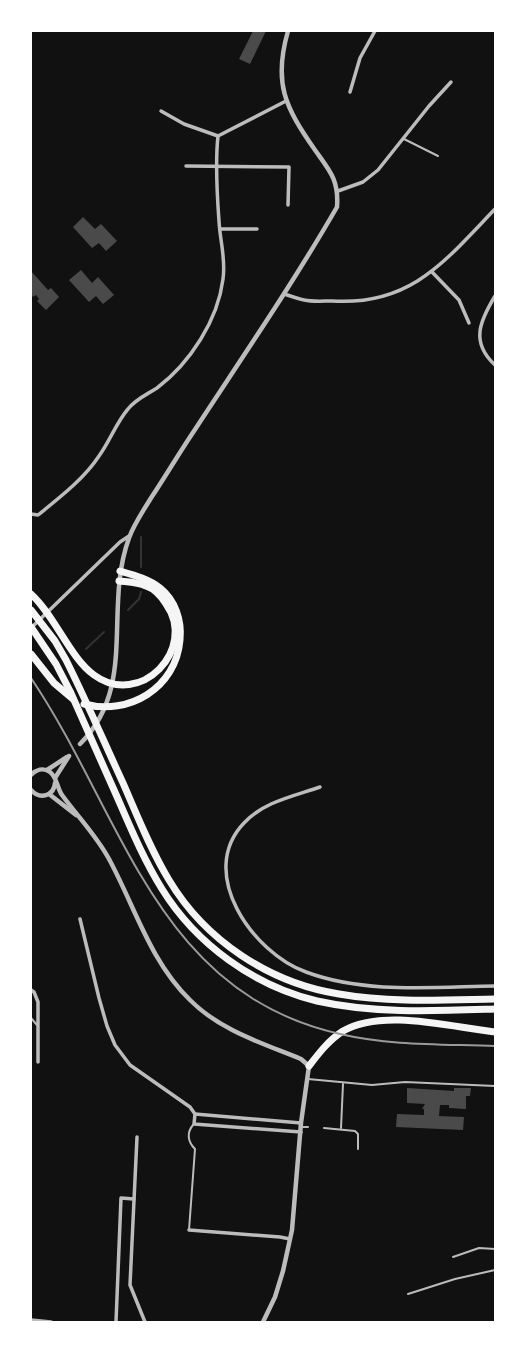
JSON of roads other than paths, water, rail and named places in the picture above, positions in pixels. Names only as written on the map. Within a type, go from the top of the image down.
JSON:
[{"type":"highway","points":[[31,654],[54,683],[70,697],[83,703],[99,706],[128,704],[151,693],[165,680],[175,663],[178,654],[181,633],[177,612],[166,594],[160,588],[144,579],[120,572]]},
{"type":"highway","points":[[31,594],[48,612],[82,664],[96,676],[109,682],[123,685],[134,684],[148,679],[163,666],[169,657],[174,646],[175,635],[173,617],[169,608],[156,591],[146,586],[119,582]]},
{"type":"highway","points":[[31,610],[51,635],[66,660],[151,846],[177,892],[189,908],[213,933],[249,961],[289,981],[339,994],[405,1000],[495,999]]},
{"type":"highway","points":[[31,628],[60,671],[150,868],[173,905],[209,944],[244,970],[291,993],[341,1005],[403,1010],[495,1009]]},
{"type":"highway","points":[[309,1066],[334,1037],[350,1027],[370,1021],[399,1020],[495,1032]]},
{"type":"highway","points":[[309,1066],[338,1039],[358,1028],[370,1025],[399,1023],[495,1035]]},
{"type":"street","points":[[80,744],[103,715],[112,690],[116,671],[120,572],[130,536],[164,478],[284,294],[337,207],[338,191],[329,169],[301,130],[286,101],[281,61],[288,31]]},
{"type":"street","points":[[350,92],[360,58],[375,31]]},
{"type":"street","points":[[338,191],[363,182],[378,170],[429,106],[451,82]]},
{"type":"street","points":[[161,111],[184,124],[218,136],[286,101]]},
{"type":"street","points":[[31,514],[38,515],[88,470],[105,447],[126,410],[134,402],[157,388],[180,365],[202,336],[216,307],[223,278],[224,264],[220,229],[217,166],[218,136]]},
{"type":"street","points":[[186,166],[289,167],[288,205]]},
{"type":"street","points":[[284,294],[304,300],[365,301],[394,293],[432,272],[495,208]]},
{"type":"street","points":[[220,229],[257,228]]},
{"type":"street","points":[[432,272],[459,300],[469,323]]},
{"type":"street","points":[[495,296],[482,320],[480,332],[482,349],[495,365]]},
{"type":"street","points":[[31,628],[120,542],[130,536]]},
{"type":"street","points":[[31,790],[38,795],[49,794],[54,789],[55,780],[69,756],[47,770],[40,770],[32,773]]},
{"type":"street","points":[[47,770],[55,780],[62,794],[108,857],[155,956],[170,978],[189,999],[209,1017],[233,1031],[302,1059],[309,1066],[301,1127],[290,1239],[277,1290],[263,1322]]},
{"type":"street","points":[[320,787],[274,803],[256,813],[242,824],[229,847],[226,874],[231,896],[240,916],[257,938],[282,959],[304,971],[327,980],[356,984],[414,987],[495,986]]},
{"type":"street","points":[[49,794],[80,817]]},
{"type":"street","points":[[80,919],[107,1026],[115,1045],[130,1065],[190,1107],[195,1114],[194,1124],[301,1127]]},
{"type":"street","points":[[31,990],[34,992],[38,1002],[38,1062]]},
{"type":"street","points":[[195,1114],[301,1127]]},
{"type":"street","points":[[137,1137],[130,1285],[145,1322]]},
{"type":"street","points":[[116,1322],[121,1198],[134,1199]]},
{"type":"street","points":[[189,1230],[290,1239]]},
{"type":"street","points":[[31,1320],[51,1322]]},
{"type":"lane","points":[[403,138],[438,156]]},
{"type":"lane","points":[[31,1018],[38,1025]]},
{"type":"lane","points":[[308,1079],[342,1084],[384,1085],[405,1082],[495,1086]]},
{"type":"lane","points":[[341,1129],[342,1084]]},
{"type":"lane","points":[[189,1230],[194,1148],[191,1145],[189,1138],[191,1128],[194,1124]]},
{"type":"lane","points":[[301,1127],[308,1127]]},
{"type":"lane","points":[[324,1128],[357,1132],[358,1150]]},
{"type":"lane","points":[[453,1257],[479,1248],[495,1249]]},
{"type":"lane","points":[[408,1294],[455,1279],[495,1270]]},
{"type":"waterway","points":[[141,537],[141,567]]},
{"type":"waterway","points":[[128,610],[139,599],[141,592]]},
{"type":"waterway","points":[[86,649],[104,632]]},
{"type":"railway","points":[[31,678],[63,731],[121,840],[151,892],[185,939],[227,980],[277,1012],[340,1034],[398,1043],[495,1046]]}]
